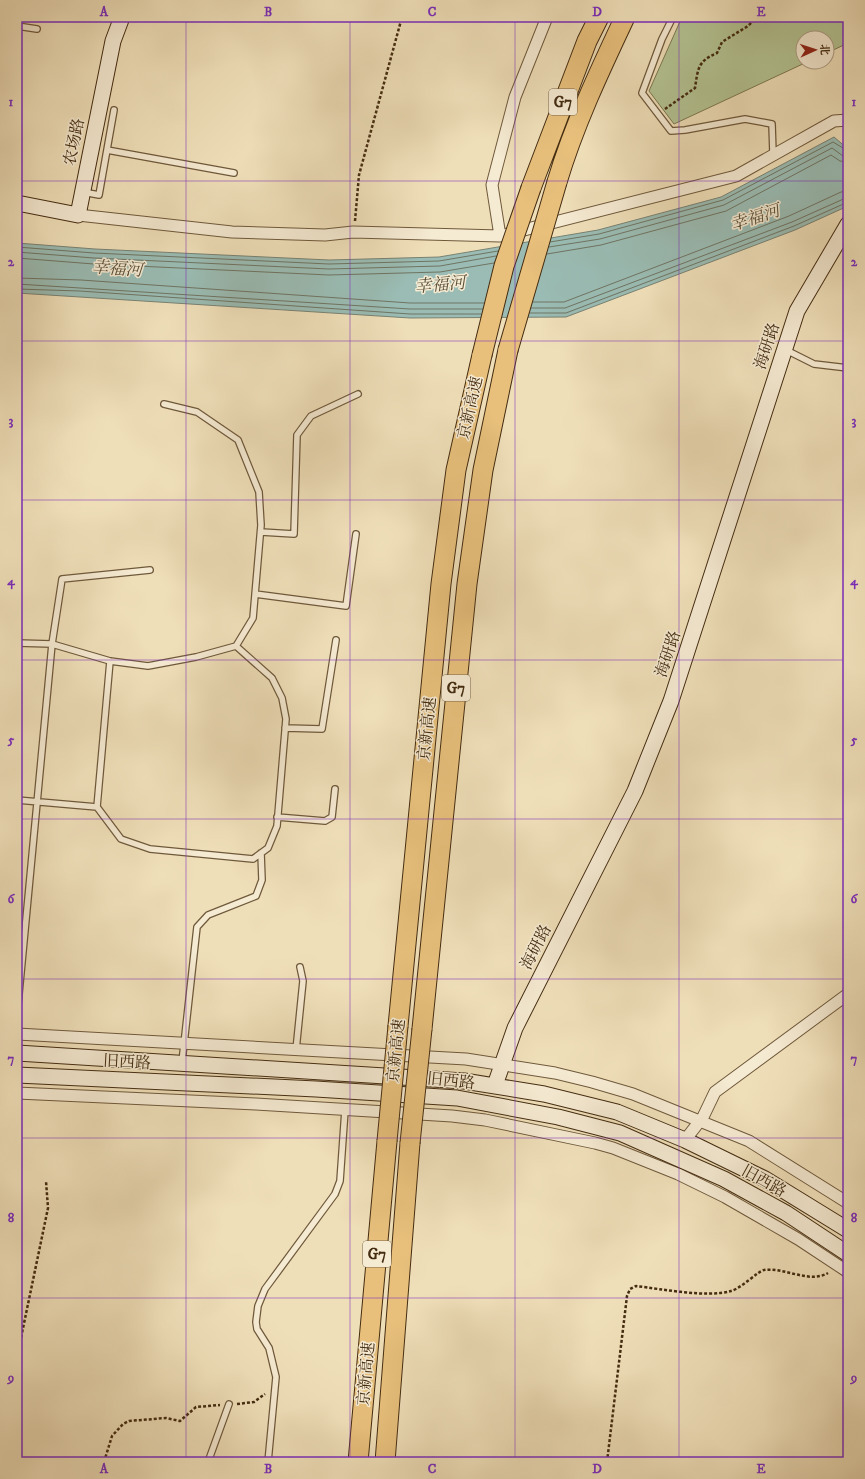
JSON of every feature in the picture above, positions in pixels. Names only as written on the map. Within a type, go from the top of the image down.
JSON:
[{"type":"highway","name":"京新高速","points":[[358,1462],[387,1141],[441,584],[456,470],[504,266],[531,188],[582,55],[599,17]]},
{"type":"highway","name":"京新高速","points":[[385,1462],[410,1143],[467,584],[483,470],[508,350],[557,182],[563,163],[604,63],[625,17]]},
{"type":"main road","name":"农场路","points":[[78,215],[113,41],[122,17]]},
{"type":"main road","points":[[17,203],[78,215]]},
{"type":"main road","name":"海研路","points":[[494,1085],[515,1028],[636,791],[671,701],[797,311],[848,224]]},
{"type":"main road","name":"旧西路","points":[[17,1053],[464,1081],[544,1094],[617,1112],[685,1140],[765,1178],[848,1230]]},
{"type":"main road","name":"旧西路","points":[[17,1075],[309,1089],[456,1098],[558,1117],[620,1133],[724,1179],[786,1213],[848,1254]]},
{"type":"street","points":[[500,236],[492,184],[515,97],[547,17]]},
{"type":"street","points":[[78,215],[232,232],[325,235],[353,232],[500,236],[687,190],[736,176],[834,121],[848,120]]},
{"type":"street","points":[[685,1140],[700,1120],[715,1092],[848,994]]},
{"type":"street","points":[[17,1034],[466,1058],[555,1073],[633,1094],[750,1141],[848,1203]]},
{"type":"street","points":[[17,1093],[256,1104],[452,1116],[485,1120],[613,1148],[678,1174],[725,1197],[798,1239],[843,1269]]},
{"type":"lane","points":[[673,17],[662,39],[642,93],[671,131],[685,130],[745,118],[772,124],[773,154]]},
{"type":"lane","points":[[17,26],[37,29]]},
{"type":"lane","points":[[82,192],[99,195],[114,110]]},
{"type":"lane","points":[[107,150],[234,173]]},
{"type":"lane","points":[[785,350],[814,364],[848,368]]},
{"type":"lane","points":[[261,532],[294,534],[297,435],[310,416],[358,394]]},
{"type":"lane","points":[[17,643],[52,644],[110,661],[148,666],[196,657],[236,646],[253,618],[261,532],[259,492],[238,440],[197,412],[164,404]]},
{"type":"lane","points":[[255,594],[346,606],[356,534]]},
{"type":"lane","points":[[17,1015],[52,644],[62,579],[150,570]]},
{"type":"lane","points":[[285,728],[322,729],[336,640]]},
{"type":"lane","points":[[110,661],[97,807],[121,839],[150,849],[253,859],[268,848],[276,826],[286,719],[282,698],[272,678],[236,646]]},
{"type":"lane","points":[[277,817],[325,821],[332,817],[335,789]]},
{"type":"lane","points":[[17,800],[97,807]]},
{"type":"lane","points":[[182,1063],[197,927],[208,915],[256,896],[262,880],[261,853]]},
{"type":"lane","points":[[296,1050],[303,981],[300,967]]},
{"type":"lane","points":[[268,1462],[275,1387],[274,1362],[269,1348],[257,1329],[256,1319],[258,1306],[265,1289],[335,1194],[340,1181],[345,1110]]},
{"type":"lane","points":[[208,1462],[230,1404]]},
{"type":"path","points":[[353,232],[359,175],[402,17]]},
{"type":"path","points":[[658,114],[695,88],[697,71],[705,58],[717,53],[722,42],[748,26],[757,17]]},
{"type":"path","points":[[17,1357],[48,1208],[46,1181]]},
{"type":"path","points":[[607,1462],[627,1296],[630,1289],[636,1286],[706,1294],[718,1293],[731,1291],[744,1285],[762,1270],[772,1270],[810,1276],[824,1275],[843,1269]]},
{"type":"path","points":[[104,1462],[112,1436],[123,1424],[129,1421],[166,1418],[180,1421],[196,1407],[254,1402],[275,1387]]},
{"type":"green space","points":[[682,17],[848,17],[848,43],[835,49],[835,30],[795,30],[795,68],[674,124],[649,91]]},
{"type":"water","name":"幸福河","points":[[834,137],[848,149],[848,206],[795,230],[566,317],[410,318],[17,293],[17,243],[95,249],[329,260],[439,257],[598,230],[721,197]]}]
